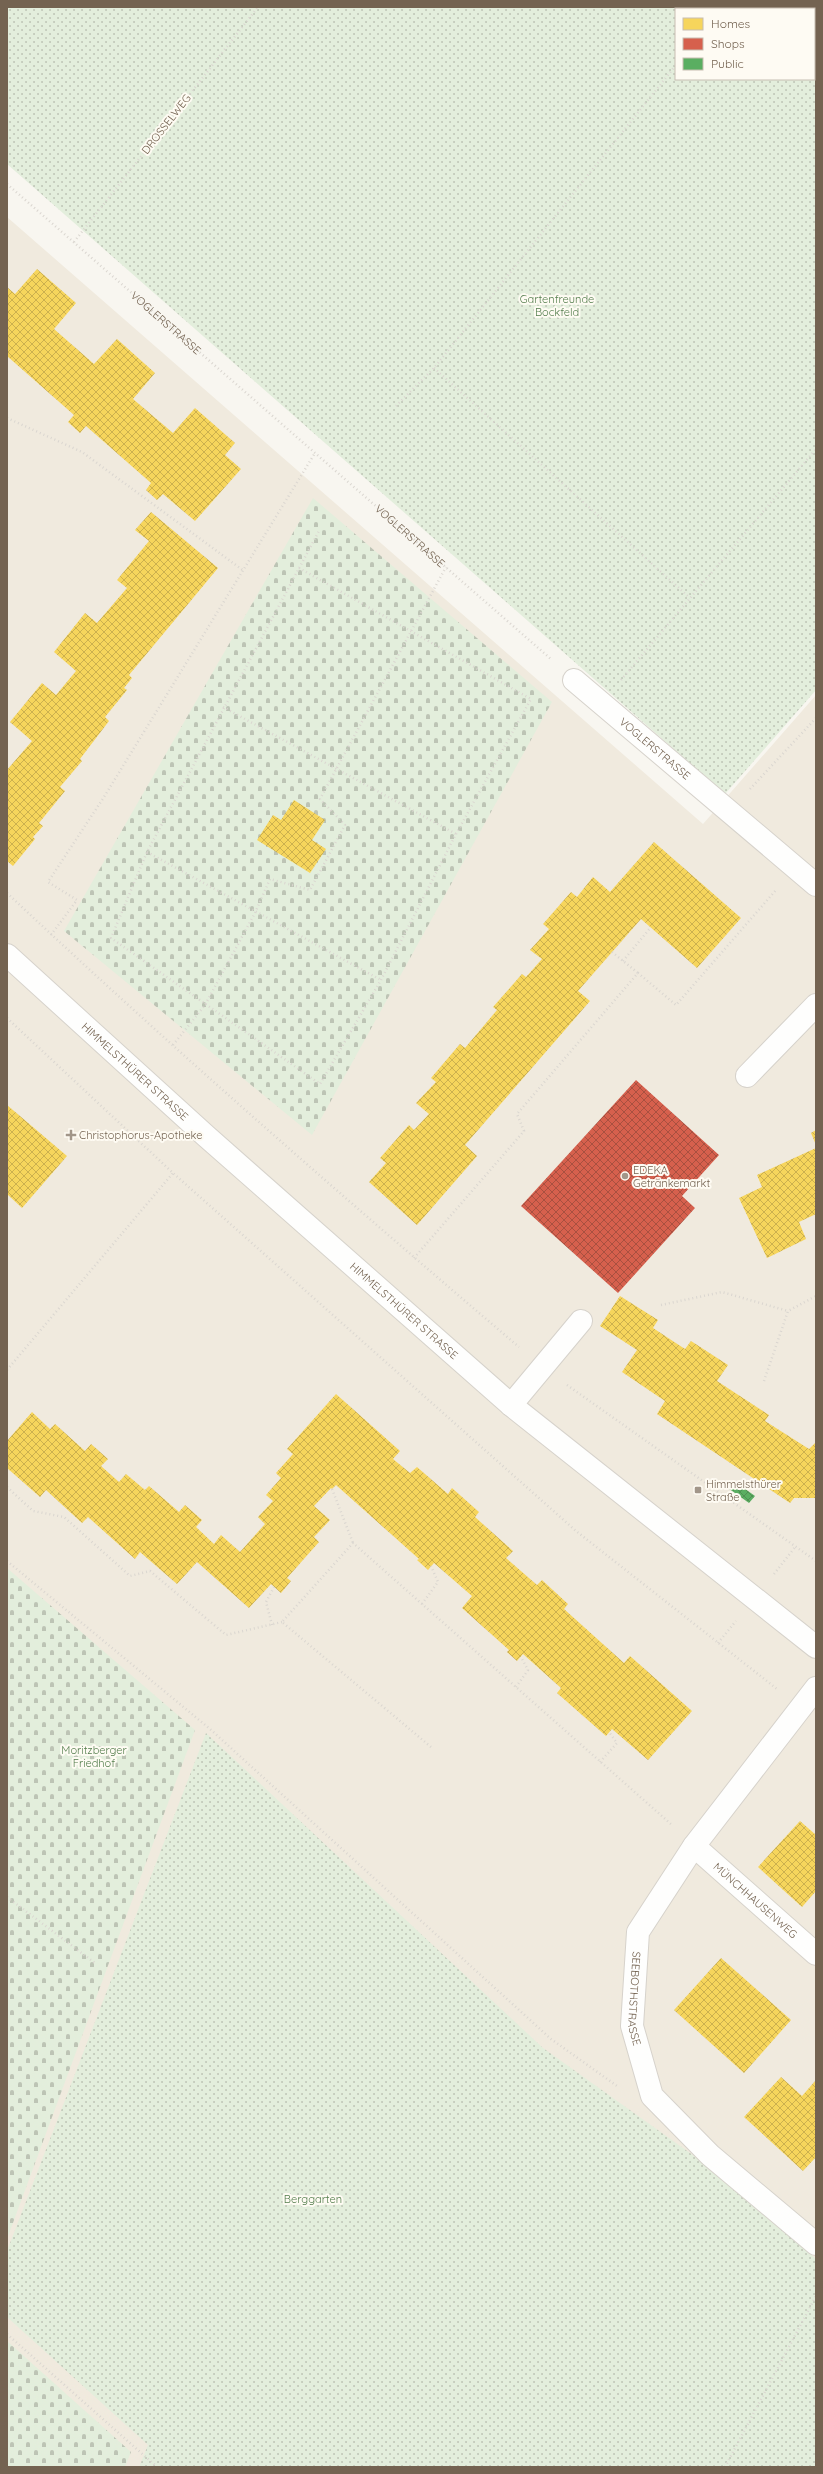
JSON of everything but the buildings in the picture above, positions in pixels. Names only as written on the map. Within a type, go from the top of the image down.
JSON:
[{"type":"street","name":"VOGLERSTRASSE","points":[[574,680],[816,885]]},
{"type":"street","name":"HIMMELSTHÜRER STRASSE","points":[[7,955],[206,1136],[512,1405],[816,1647]]},
{"type":"street","points":[[747,1076],[816,1005]]},
{"type":"street","points":[[512,1405],[581,1321]]},
{"type":"street","name":"SEEBOTHSTRASSE","points":[[816,1688],[694,1846],[638,1932],[632,2026],[652,2096],[710,2155],[816,2244]]},
{"type":"street","name":"MÜNCHHAUSENWEG","points":[[694,1846],[816,1954]]},
{"type":"path","name":"DROSSELWEG","points":[[74,242],[258,7]]},
{"type":"path","points":[[396,406],[434,368],[675,66]]},
{"type":"path","name":"VOGLERSTRASSE","points":[[7,184],[574,680]]},
{"type":"path","points":[[434,368],[690,598]]},
{"type":"path","points":[[7,418],[82,452],[244,571]]},
{"type":"path","points":[[602,703],[816,448]]},
{"type":"path","points":[[51,935],[77,900],[48,882],[104,797],[315,453]]},
{"type":"path","points":[[299,568],[531,699],[456,834],[381,980],[320,1084],[111,938],[147,852],[223,707],[319,530]]},
{"type":"path","points":[[173,1045],[205,1005],[256,913],[270,879],[310,890],[345,825],[320,799],[409,631],[446,567]]},
{"type":"path","points":[[223,707],[456,834]]},
{"type":"path","points":[[730,811],[816,718]]},
{"type":"path","points":[[147,852],[256,913],[381,980]]},
{"type":"path","points":[[612,952],[676,1005],[795,868]]},
{"type":"path","points":[[7,893],[51,935],[173,1045],[414,1258],[542,1367],[816,1561]]},
{"type":"path","points":[[623,961],[651,927]]},
{"type":"path","points":[[414,1258],[524,1131],[517,1114],[638,973]]},
{"type":"path","points":[[7,1018],[173,1173],[576,1531],[801,1707]]},
{"type":"path","points":[[7,1370],[173,1173]]},
{"type":"path","points":[[661,1306],[722,1292],[788,1311]]},
{"type":"path","points":[[764,1381],[788,1311],[816,1296]]},
{"type":"path","points":[[7,1487],[34,1511],[64,1517],[130,1576],[150,1571],[226,1635],[282,1622],[353,1543]]},
{"type":"path","points":[[332,1489],[353,1543],[694,1846]]},
{"type":"path","points":[[7,1561],[210,1729],[551,2040],[614,2085],[652,2096]]},
{"type":"path","points":[[422,1604],[438,1582],[431,1566]]},
{"type":"path","points":[[272,1625],[266,1602],[274,1587]]},
{"type":"path","points":[[282,1622],[431,1747]]},
{"type":"path","points":[[516,1687],[528,1670],[521,1657]]},
{"type":"path","points":[[600,1762],[617,1743],[610,1732]]},
{"type":"path","points":[[7,1897],[95,1964]]},
{"type":"path","points":[[725,2467],[816,2296]]},
{"type":"path","points":[[7,2334],[157,2467]]},
{"type":"shaded area","points":[[7,217],[703,824],[816,695],[816,2467],[7,2467]]},
{"type":"green space","name":"Gartenfreunde Bockfeld","points":[[7,7],[816,7],[816,690],[725,794],[7,164]]},
{"type":"green space","points":[[313,498],[552,702],[312,1135],[64,931]]},
{"type":"green space","name":"Moritzberger Friedhof","points":[[7,1568],[195,1730],[7,2239]]},
{"type":"green space","name":"Berggarten","points":[[206,1733],[543,2048],[704,2163],[816,2259],[816,2467],[139,2467],[148,2445],[7,2317],[7,2251]]},
{"type":"green space","points":[[7,2341],[131,2452],[125,2467],[7,2467]]},
{"type":"place","name":"Christophorus-Apotheke","points":[[71,1135]]},
{"type":"place","name":"EDEKA Getränkemarkt","points":[[625,1176]]},
{"type":"place","name":"Himmelsthürer Straße","points":[[698,1490]]}]
